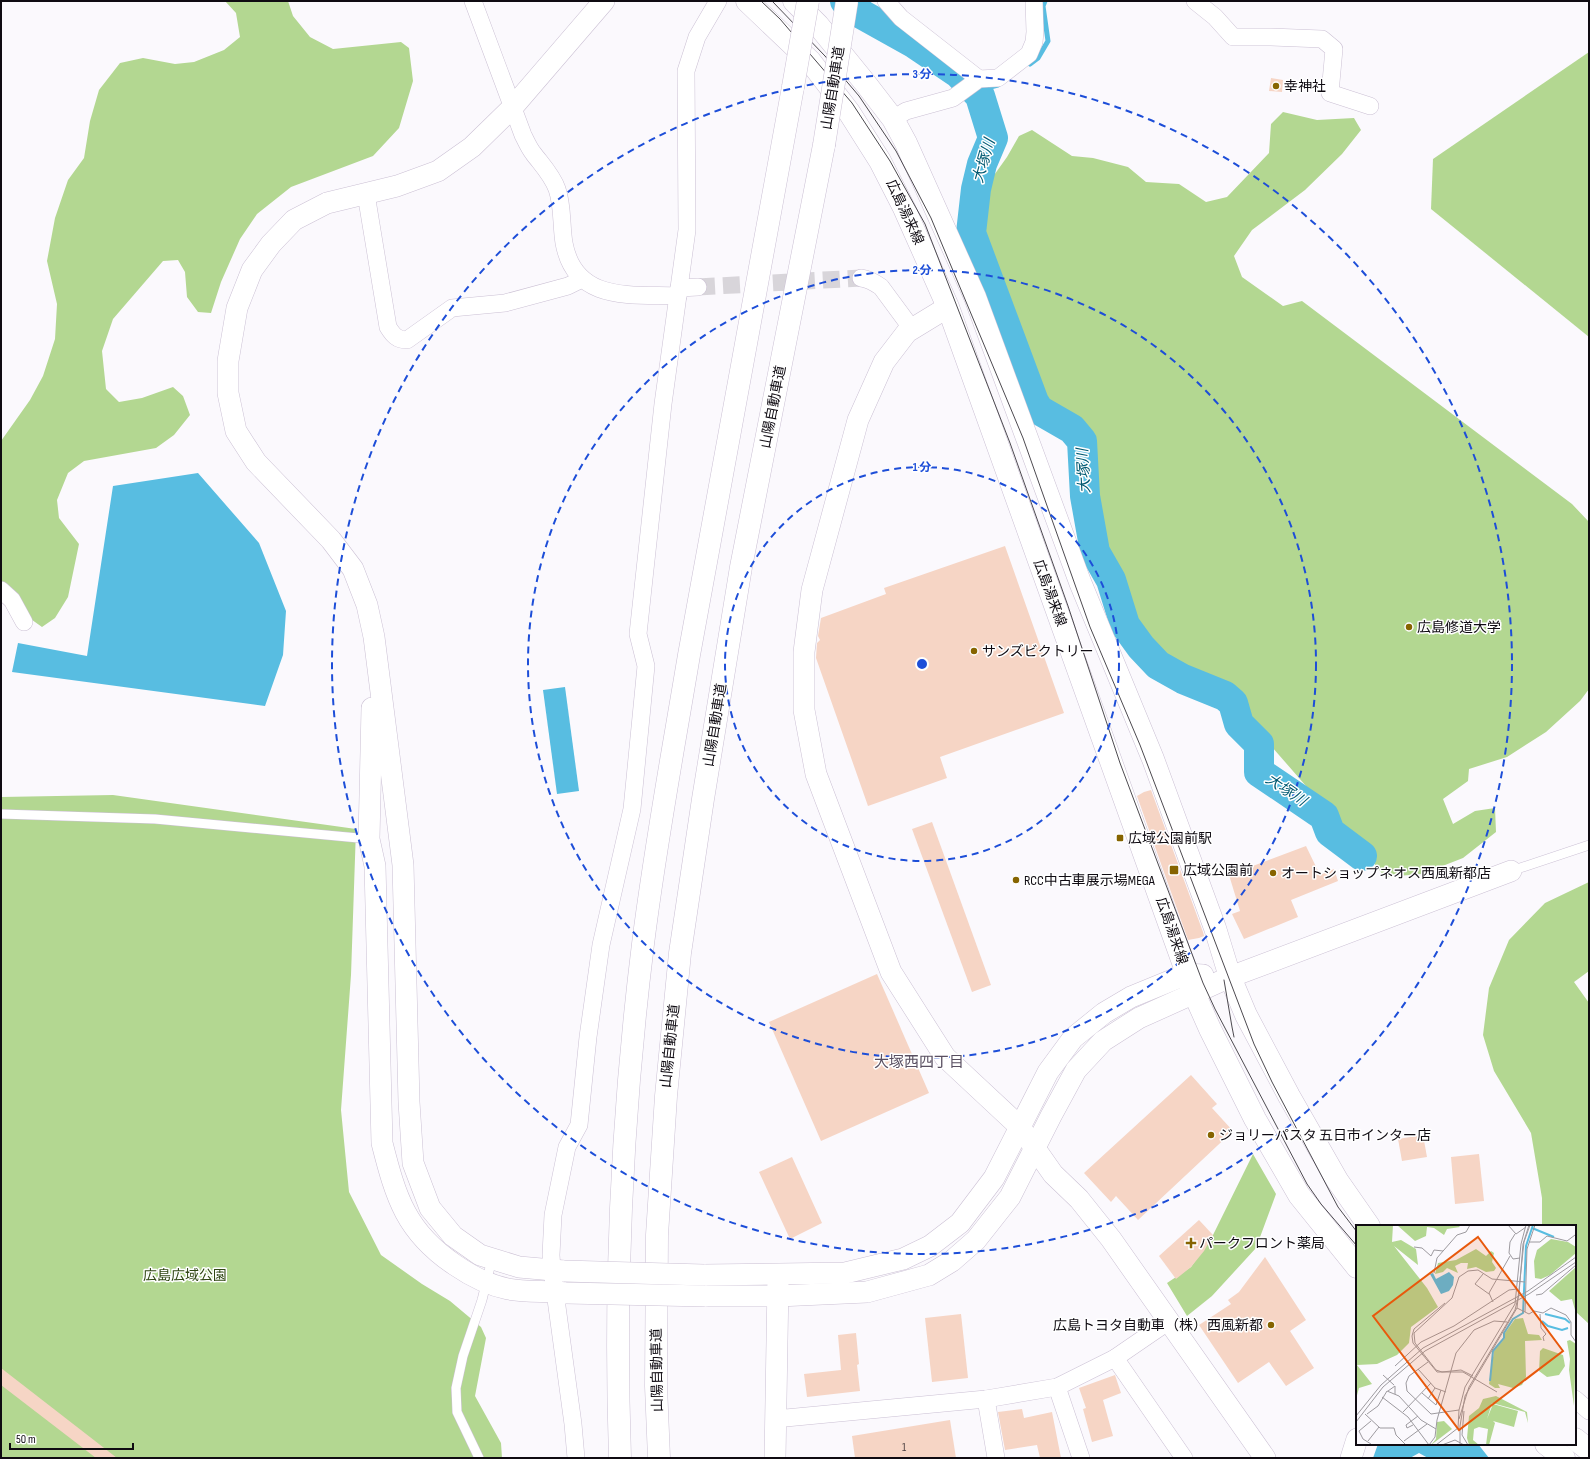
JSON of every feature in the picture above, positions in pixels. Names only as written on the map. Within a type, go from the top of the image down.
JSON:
[{"type":"main road","name":"広島湯来線","points":[[747,1],[810,61],[849,112],[880,160],[904,208],[948,307],[1190,983],[1210,1029],[1255,1119],[1299,1195],[1356,1266]]},
{"type":"main road","name":"広島湯来線","points":[[794,1],[818,25],[893,119],[906,143],[975,297],[1080,582],[1153,759],[1215,928],[1230,977],[1246,1015],[1289,1096],[1337,1180],[1368,1225]]},
{"type":"main road","points":[[620,1458],[618,1382],[619,1233],[628,1094],[643,943],[666,791],[705,562],[808,1]]},
{"type":"main road","name":"山陽自動車道","points":[[659,1458],[656,1386],[657,1235],[666,1096],[680,952],[702,799],[741,567],[824,145],[847,1]]},
{"type":"main road","points":[[1576,1440],[1589,1450]]},
{"type":"main road","points":[[1547,1445],[1564,1458]]},
{"type":"street","points":[[473,1],[512,108],[527,144],[553,179],[555,184],[560,202],[564,242],[567,255],[573,268],[582,279],[593,287],[606,292],[620,294],[679,292],[698,287]]},
{"type":"street","points":[[604,1],[512,108],[472,147],[438,171],[397,186],[327,203],[294,220],[270,244],[252,270],[237,308],[228,361],[228,393],[236,431],[256,462],[331,540],[353,569],[367,605],[374,637],[403,865],[409,1102],[413,1163],[430,1208],[453,1236],[480,1256],[492,1260],[519,1267],[558,1270],[704,1275],[778,1275],[845,1273],[903,1260],[930,1246],[960,1222],[994,1178],[1048,1072],[1073,1038],[1104,1013],[1131,997],[1190,983],[1230,977],[1511,871]]},
{"type":"street","points":[[576,1458],[558,1270],[551,1254],[553,1215],[567,1147],[579,1125],[588,1037],[601,945],[632,809],[646,666],[638,634],[663,404],[687,230],[686,70],[697,37],[718,1]]},
{"type":"street","points":[[886,1],[901,18],[978,79]]},
{"type":"street","points":[[893,119],[906,111],[953,98],[978,79],[998,78],[1029,54],[1034,42],[1035,32],[1034,1]]},
{"type":"street","points":[[1195,1],[1215,17],[1233,37],[1271,36],[1322,39],[1334,49],[1330,93],[1370,106]]},
{"type":"street","points":[[366,194],[388,328],[394,336],[400,340],[407,340],[452,308],[505,303],[568,286],[582,279]]},
{"type":"street","points":[[861,278],[868,279],[881,287],[912,329]]},
{"type":"street","points":[[948,307],[907,332],[884,362],[858,420],[812,590],[804,652],[804,710],[816,774],[891,972],[945,1057],[1020,1127],[1054,1174],[1079,1199],[1111,1239],[1265,1458]]},
{"type":"street","points":[[1,590],[12,600],[24,622]]},
{"type":"street","points":[[374,637],[369,839],[375,866],[382,1143],[391,1179],[403,1209],[417,1232],[437,1253],[471,1276],[486,1283],[508,1289],[560,1292],[704,1296],[778,1296],[867,1292],[929,1275],[952,1261],[976,1240],[1010,1197],[1076,1070],[1103,1041],[1190,983]]},
{"type":"street","points":[[775,1458],[778,1275]]},
{"type":"street","points":[[776,1419],[986,1398],[1057,1387],[1115,1358],[1169,1321]]},
{"type":"street","points":[[1115,1358],[1184,1458]]},
{"type":"street","points":[[1057,1387],[1082,1458]]},
{"type":"street","points":[[986,1398],[996,1458]]},
{"type":"street","points":[[1576,1400],[1589,1411]]},
{"type":"street","points":[[1351,1458],[1356,1442]]},
{"type":"lane","points":[[1,814],[155,819],[369,839]]},
{"type":"lane","points":[[1511,871],[1589,846]]},
{"type":"lane","points":[[478,1458],[457,1412],[456,1388],[463,1356],[492,1260]]},
{"type":"green space","points":[[225,1],[288,1],[293,16],[310,37],[333,49],[401,42],[409,48],[413,81],[399,128],[373,156],[291,187],[257,214],[240,239],[221,282],[211,313],[198,312],[187,297],[185,272],[178,260],[163,261],[113,319],[102,351],[106,389],[119,402],[142,398],[173,387],[183,396],[190,415],[174,435],[156,448],[84,461],[68,473],[57,500],[59,518],[79,544],[68,597],[55,618],[42,627],[28,617],[1,583],[1,441],[30,400],[43,376],[55,339],[57,304],[47,261],[55,218],[68,180],[84,158],[90,121],[99,90],[120,63],[143,58],[175,64],[194,62],[224,50],[240,37],[236,13]]},
{"type":"green space","points":[[1589,52],[1589,337],[1431,209],[1433,159]]},
{"type":"green space","points":[[1283,112],[1317,120],[1354,118],[1361,130],[1342,154],[1305,190],[1252,230],[1234,256],[1242,277],[1283,306],[1302,301],[1572,504],[1589,522],[1589,689],[1580,701],[1546,732],[1507,757],[1469,769],[1468,781],[1443,799],[1453,824],[1475,811],[1495,808],[1496,832],[1463,858],[1422,874],[1385,877],[1365,852],[1335,829],[1326,809],[1259,732],[1228,692],[1191,677],[1155,654],[1130,618],[1115,573],[1096,530],[1086,430],[1040,400],[1004,307],[980,216],[992,178],[1007,157],[1019,136],[1032,130],[1072,156],[1093,158],[1128,167],[1146,182],[1179,184],[1206,202],[1227,197],[1269,153],[1271,124]]},
{"type":"green space","name":"広島広域公園","points":[[113,795],[356,829],[351,975],[341,1110],[349,1192],[381,1255],[422,1284],[450,1301],[481,1327],[486,1338],[475,1396],[501,1443],[502,1458],[1,1458],[1,797]]},
{"type":"green space","points":[[1589,882],[1589,971],[1574,982],[1589,1003],[1589,1324],[1576,1312],[1576,1225],[1542,1225],[1542,1198],[1531,1133],[1494,1071],[1483,1035],[1489,988],[1509,940],[1545,903]]},
{"type":"green space","points":[[1253,1154],[1276,1194],[1256,1248],[1212,1296],[1187,1316],[1167,1283],[1191,1267],[1213,1235]]},
{"type":"water","points":[[198,473],[259,543],[286,611],[283,655],[265,706],[12,672],[18,643],[87,656],[113,486]]},
{"type":"water","points":[[565,687],[579,791],[557,794],[543,690]]},
{"type":"water","points":[[1378,1445],[1479,1445],[1489,1458],[1428,1458],[1419,1453],[1410,1458],[1373,1458]]},
{"type":"building","name":"幸神社","points":[[1271,78],[1283,80],[1282,92],[1269,91]]},
{"type":"building","points":[[1005,546],[1064,713],[940,757],[947,778],[868,806],[816,658],[817,643],[820,640],[818,636],[821,618],[886,594],[884,588]]},
{"type":"building","points":[[1151,790],[1203,932],[1204,936],[1199,938],[1188,940],[1137,796]]},
{"type":"building","points":[[932,822],[991,985],[972,992],[912,829]]},
{"type":"building","points":[[1306,846],[1320,875],[1334,869],[1338,881],[1291,900],[1298,917],[1244,939],[1232,914],[1240,911],[1229,875]]},
{"type":"building","points":[[877,974],[929,1093],[821,1141],[769,1022]]},
{"type":"building","points":[[1191,1075],[1217,1104],[1212,1108],[1233,1131],[1138,1220],[1116,1196],[1111,1202],[1084,1173]]},
{"type":"building","points":[[1423,1135],[1427,1157],[1402,1161],[1398,1139]]},
{"type":"building","points":[[1479,1154],[1484,1201],[1455,1204],[1451,1157]]},
{"type":"building","points":[[792,1157],[822,1223],[790,1239],[759,1172]]},
{"type":"building","name":"パークフロント薬局","points":[[1199,1220],[1213,1235],[1204,1251],[1191,1267],[1176,1279],[1159,1256]]},
{"type":"building","name":"広島トヨタ自動車（株）西風新都","points":[[1265,1257],[1306,1320],[1290,1331],[1314,1368],[1286,1386],[1269,1362],[1238,1383],[1199,1325],[1231,1304],[1228,1300],[1239,1292]]},
{"type":"building","points":[[961,1314],[968,1378],[932,1382],[925,1318]]},
{"type":"building","points":[[856,1333],[859,1364],[857,1365],[860,1391],[807,1397],[804,1374],[841,1370],[838,1335]]},
{"type":"building","points":[[1,1368],[117,1458],[96,1458],[1,1385]]},
{"type":"building","points":[[1115,1375],[1121,1393],[1103,1400],[1113,1436],[1092,1442],[1083,1409],[1086,1408],[1079,1388]]},
{"type":"building","points":[[1022,1409],[1024,1418],[1052,1412],[1061,1458],[1040,1458],[1037,1445],[1005,1450],[998,1412]]},
{"type":"building","points":[[950,1420],[956,1458],[855,1458],[852,1436]]},
{"type":"waterway","name":"大塚川","points":[[845,1],[863,15],[915,44],[958,73],[980,96],[993,138],[982,164],[976,189],[971,233],[1034,402],[1039,410],[1072,429],[1082,441],[1085,496],[1095,552],[1111,580],[1125,625],[1141,647],[1158,665],[1183,679],[1225,696],[1233,703],[1239,724],[1259,744],[1259,772],[1324,816],[1330,832],[1362,856]]},
{"type":"waterway","points":[[1030,64],[1038,58],[1048,41],[1043,6],[1045,1]]},
{"type":"waterway","points":[[975,91],[998,85]]},
{"type":"tunnel","points":[[698,287],[861,278]]},
{"type":"tram line","points":[[761,1],[780,19],[852,103],[890,161],[925,224],[1010,443],[1068,606],[1120,763],[1203,983],[1215,1009],[1307,1184],[1321,1204],[1356,1245]]},
{"type":"tram line","points":[[772,1],[825,56],[859,96],[896,151],[931,218],[1023,438],[1090,627],[1140,745],[1254,1044],[1272,1082],[1338,1207],[1356,1231]]},
{"type":"tram line","points":[[1224,980],[1234,1037]]},
{"type":"place","name":"幸神社","points":[[1276,86]]},
{"type":"place","name":"広島修道大学","points":[[1409,627]]},
{"type":"place","name":"サンズビクトリー","points":[[974,651]]},
{"type":"place","name":"広域公園前駅","points":[[1120,838]]},
{"type":"place","name":"広域公園前","points":[[1174,870]]},
{"type":"place","name":"オートショップネオス西風新都店","points":[[1273,873]]},
{"type":"place","name":"RCC中古車展示場MEGA","points":[[1016,880]]},
{"type":"place","name":"ジョリーパスタ 五日市インター店","points":[[1211,1135]]},
{"type":"place","name":"パークフロント薬局","points":[[1191,1243]]},
{"type":"place","name":"広島トヨタ自動車（株）西風新都","points":[[1271,1325]]},
{"type":"district","name":"大塚西四丁目","points":[[919,1062]]}]
